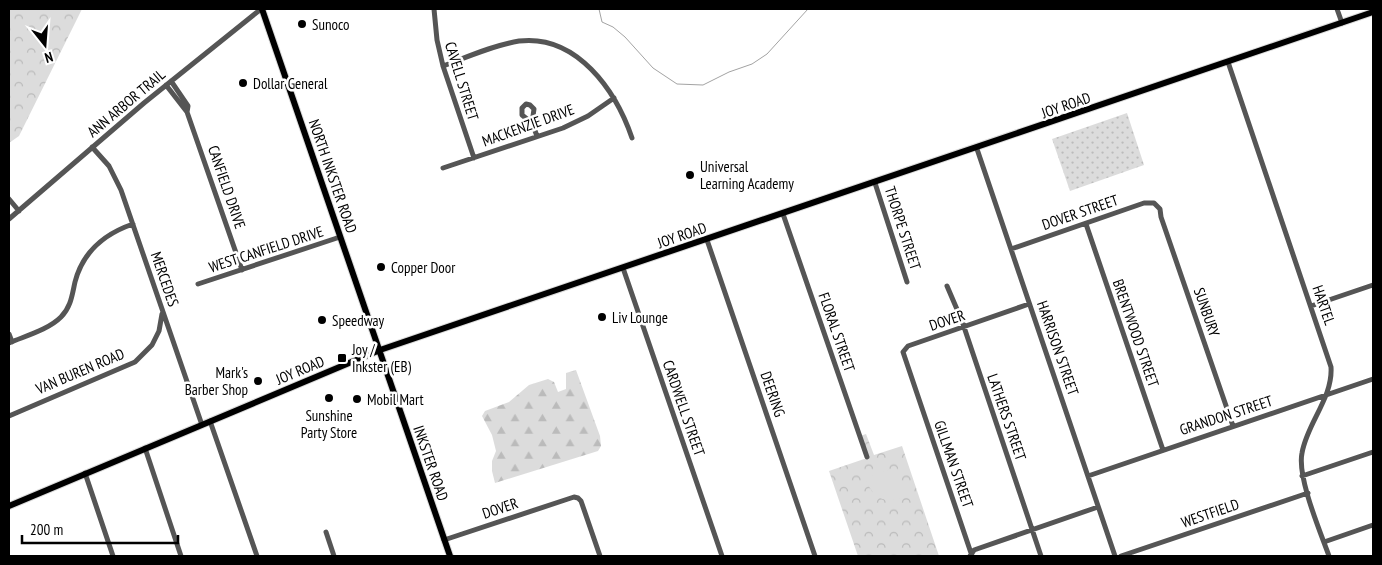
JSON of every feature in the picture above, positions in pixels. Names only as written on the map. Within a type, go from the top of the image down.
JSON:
[{"type":"main road","name":"NORTH INKSTER ROAD","points":[[262,9],[380,350]]},
{"type":"main road","name":"JOY ROAD","points":[[9,506],[380,350],[977,149],[1373,12]]},
{"type":"main road","name":"INKSTER ROAD","points":[[380,350],[450,556]]},
{"type":"street","name":"ANN ARBOR TRAIL","points":[[9,219],[169,83],[262,9]]},
{"type":"street","name":"CAVELL STREET","points":[[434,9],[437,40],[443,66],[474,158]]},
{"type":"street","points":[[1337,9],[1342,23]]},
{"type":"street","points":[[443,66],[511,43],[542,42],[564,48],[581,60],[601,79],[625,118],[632,138]]},
{"type":"street","name":"HARTEL","points":[[1228,62],[1331,367],[1330,380],[1325,396],[1303,448],[1301,459],[1302,476],[1328,556]]},
{"type":"street","name":"CANFIELD DRIVE","points":[[169,83],[187,112],[242,270]]},
{"type":"street","name":"MACKENZIE DRIVE","points":[[443,168],[579,121],[614,98]]},
{"type":"street","points":[[532,123],[537,136]]},
{"type":"street","name":"MERCEDES","points":[[92,147],[109,166],[116,179],[202,425]]},
{"type":"street","name":"HARRISON STREET","points":[[977,149],[1115,556]]},
{"type":"street","name":"THORPE STREET","points":[[875,183],[906,282]]},
{"type":"street","points":[[9,201],[19,210]]},
{"type":"street","name":"DOVER STREET","points":[[1011,250],[1144,203],[1154,203],[1157,205]]},
{"type":"street","name":"SUNBURY","points":[[1157,205],[1160,209],[1161,217],[1233,426]]},
{"type":"street","name":"FLORAL STREET","points":[[783,214],[867,457]]},
{"type":"street","points":[[9,334],[10,342],[51,325],[62,317],[69,305],[78,273],[89,252],[108,235],[132,224]]},
{"type":"street","name":"BRENTWOOD STREET","points":[[1086,224],[1163,450]]},
{"type":"street","name":"WEST CANFIELD DRIVE","points":[[198,284],[340,237]]},
{"type":"street","name":"DEERING","points":[[707,240],[815,556]]},
{"type":"street","name":"CARDWELL STREET","points":[[623,268],[722,556]]},
{"type":"street","points":[[1311,306],[1373,285]]},
{"type":"street","name":"LATHERS STREET","points":[[947,286],[964,327],[1041,556]]},
{"type":"street","name":"DOVER","points":[[912,380],[903,354],[906,347],[1029,304]]},
{"type":"street","name":"VAN BUREN ROAD","points":[[9,416],[135,362],[152,346],[159,331],[163,312]]},
{"type":"street","name":"GRANDON STREET","points":[[1088,476],[1373,379]]},
{"type":"street","name":"GILLMAN STREET","points":[[912,380],[971,556]]},
{"type":"street","points":[[210,421],[257,556]]},
{"type":"street","points":[[145,448],[181,556]]},
{"type":"street","points":[[1302,476],[1373,452]]},
{"type":"street","points":[[86,473],[113,556]]},
{"type":"street","name":"WESTFIELD","points":[[1122,556],[1308,493]]},
{"type":"street","name":"DOVER","points":[[444,540],[574,497],[580,499],[600,556]]},
{"type":"street","points":[[971,556],[974,550],[1098,507]]},
{"type":"street","points":[[1324,542],[1373,525]]},
{"type":"street","points":[[326,532],[334,556]]},
{"type":"green space","points":[[9,9],[82,9],[19,136],[9,143]]},
{"type":"green space","points":[[1127,113],[1144,165],[1070,191],[1052,139]]},
{"type":"green space","points":[[576,370],[600,436],[601,446],[598,451],[495,483],[492,461],[496,451],[492,435],[482,416],[485,411],[509,402],[529,385],[548,379],[554,382],[558,392],[566,389],[566,373]]},
{"type":"green space","points":[[866,434],[874,455],[902,446],[939,556],[858,556],[829,471],[867,458],[860,436]]},
{"type":"green space","points":[[896,467],[906,497],[886,500],[876,496],[865,478]]},
{"type":"waterway","points":[[599,9],[602,22],[613,27],[625,37],[653,68],[677,84],[703,85],[729,72],[752,64],[767,54],[808,9]]},
{"type":"place","name":"Sunoco","points":[[302,24]]},
{"type":"place","name":"Dollar General","points":[[243,83]]},
{"type":"place","name":"Universal Learning Academy","points":[[690,175]]},
{"type":"place","name":"Copper Door","points":[[381,267]]},
{"type":"place","name":"Liv Lounge","points":[[602,317]]},
{"type":"place","name":"Speedway","points":[[322,320]]},
{"type":"place","name":"Joy / Inkster (EB)","points":[[342,358]]},
{"type":"place","name":"Mark's Barber Shop","points":[[258,381]]},
{"type":"place","name":"Sunshine Party Store","points":[[329,398]]},
{"type":"place","name":"Mobil Mart","points":[[357,399]]}]
